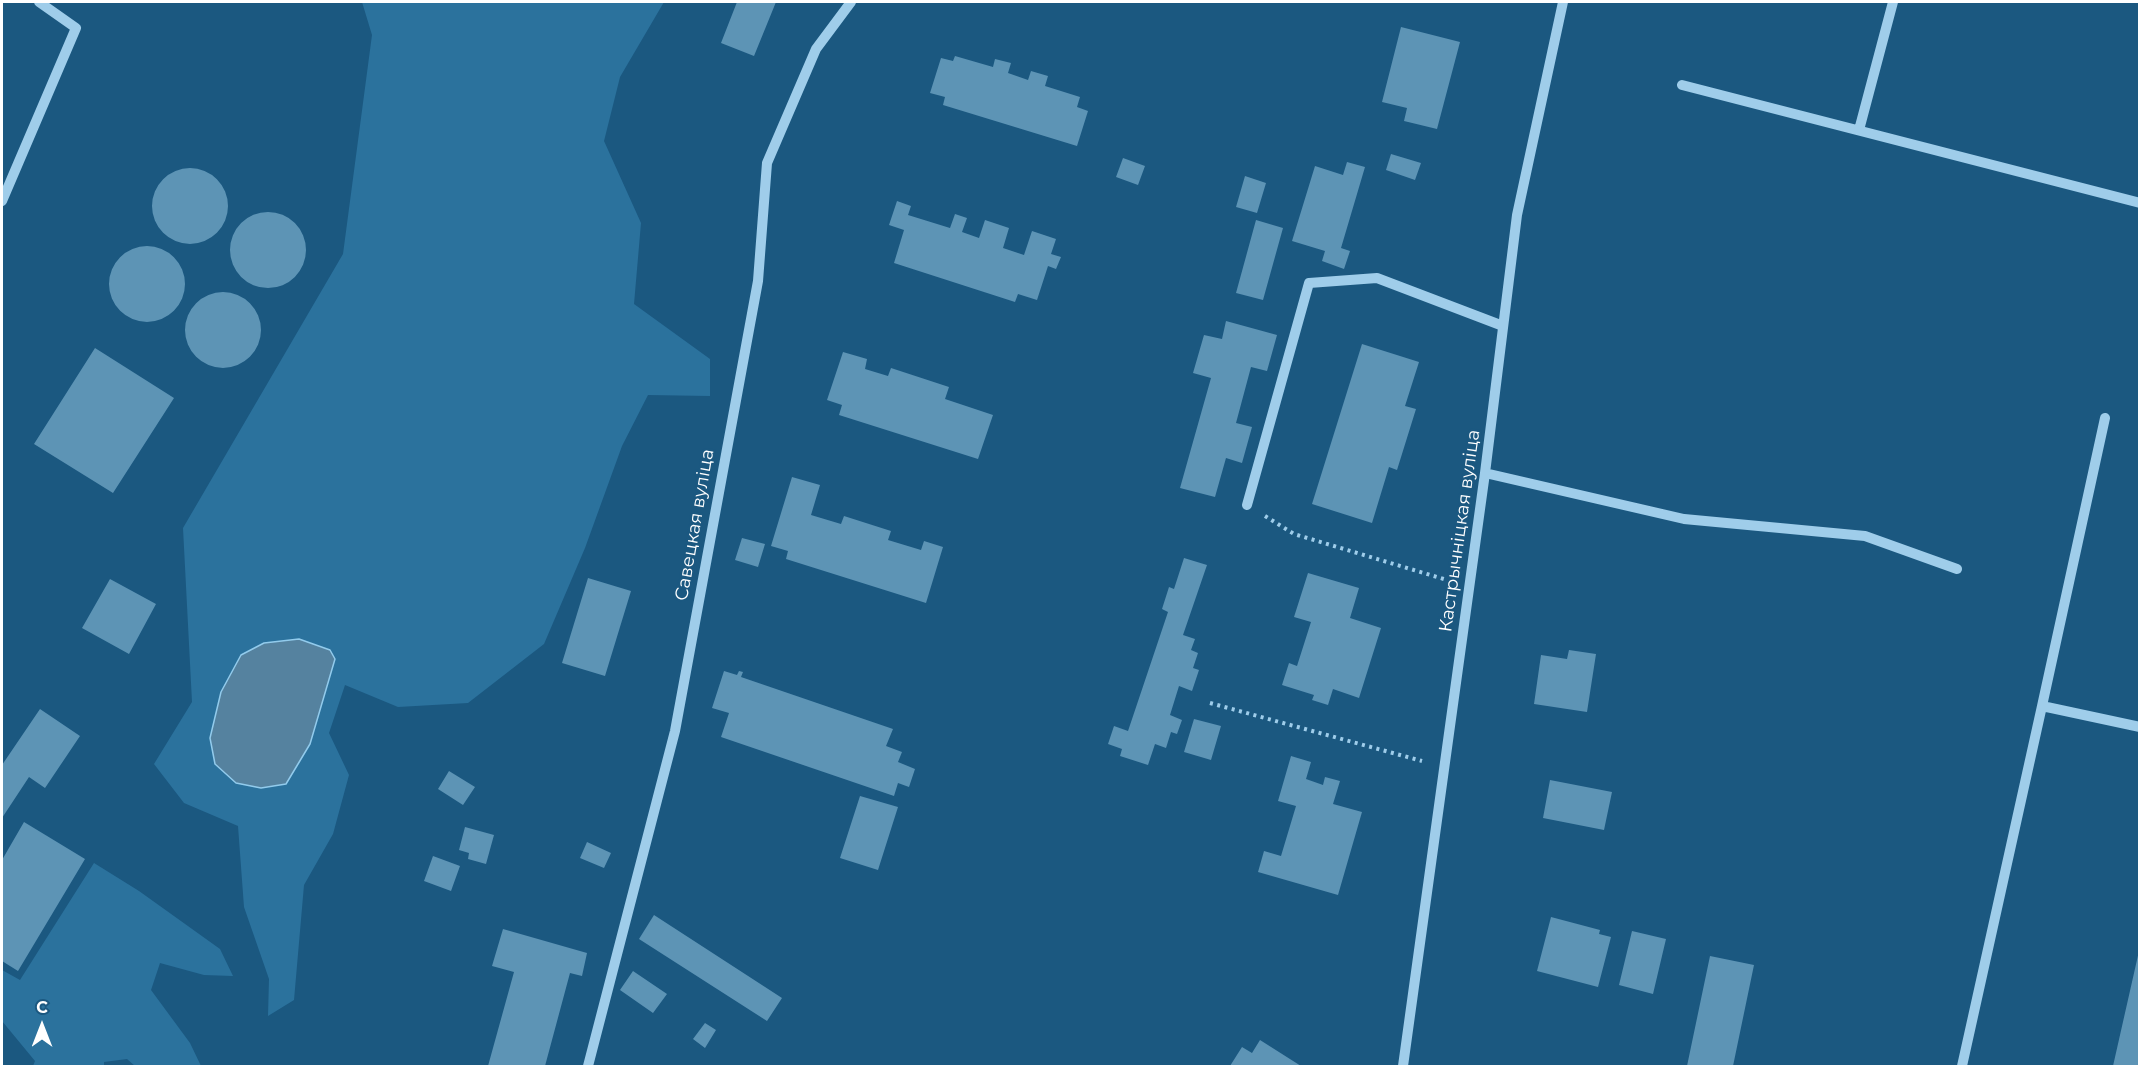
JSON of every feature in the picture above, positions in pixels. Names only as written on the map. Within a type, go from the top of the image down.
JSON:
[{"type":"street","points":[[2,201],[76,28],[39,2]]},
{"type":"street","name":"Савецкая вуліца","points":[[588,1066],[675,731],[758,280],[767,164],[816,49],[851,2]]},
{"type":"street","name":"Кастрычніцкая вуліца","points":[[1403,1066],[1485,472],[1517,215],[1563,2]]},
{"type":"street","points":[[1859,130],[1893,2]]},
{"type":"street","points":[[1682,85],[2139,202]]},
{"type":"street","points":[[1247,505],[1309,283],[1377,278],[1503,326]]},
{"type":"street","points":[[1962,1066],[2104,418]]},
{"type":"street","points":[[1485,472],[1684,519],[1865,536],[1958,569]]},
{"type":"street","points":[[2042,706],[2139,727]]},
{"type":"path","points":[[1247,505],[1294,534],[1469,587]]},
{"type":"path","points":[[1210,703],[1443,767]]},
{"type":"shaded area","points":[[362,2],[664,2],[620,77],[604,141],[641,223],[634,304],[710,359],[710,396],[648,395],[622,446],[585,548],[544,644],[468,703],[398,707],[345,685],[329,733],[349,775],[333,834],[304,885],[294,1000],[268,1016],[269,979],[244,907],[238,826],[184,803],[154,764],[192,702],[183,528],[343,254],[372,35]]},
{"type":"shaded area","points":[[299,639],[330,650],[335,659],[310,744],[286,784],[261,788],[236,783],[215,764],[210,738],[221,692],[241,655],[264,643]]},
{"type":"shaded area","points":[[94,863],[139,891],[220,949],[233,976],[204,975],[160,963],[151,990],[190,1043],[201,1066],[135,1066],[127,1059],[104,1062],[104,1066],[33,1066],[35,1061],[2,1021],[2,970],[20,980]]},
{"type":"building","points":[[737,2],[776,2],[754,56],[721,43]]},
{"type":"building","points":[[1401,27],[1460,42],[1437,129],[1404,121],[1407,108],[1382,102]]},
{"type":"building","points":[[955,56],[993,67],[995,59],[1011,63],[1008,73],[1028,80],[1031,71],[1048,76],[1045,86],[1080,97],[1077,107],[1088,111],[1077,146],[943,105],[945,97],[930,93],[941,58],[953,61]]},
{"type":"building","points":[[1391,154],[1421,163],[1415,180],[1386,170]]},
{"type":"building","points":[[1123,158],[1145,166],[1138,185],[1116,177]]},
{"type":"building","points":[[1347,162],[1365,167],[1341,248],[1350,251],[1344,269],[1322,261],[1325,251],[1292,241],[1315,166],[1343,175]]},
{"type":"building","points":[[190,168],[205,171],[217,179],[225,191],[228,206],[225,221],[217,233],[205,241],[190,244],[175,241],[163,233],[155,221],[152,206],[155,191],[163,179],[175,171]]},
{"type":"building","points":[[1245,176],[1266,183],[1257,213],[1236,207]]},
{"type":"building","points":[[897,201],[911,206],[908,215],[950,228],[955,214],[967,218],[962,232],[979,238],[985,220],[1009,228],[1003,248],[1024,255],[1032,231],[1056,239],[1051,254],[1061,257],[1056,269],[1048,266],[1037,300],[1018,294],[1015,302],[894,263],[904,230],[889,225]]},
{"type":"building","points":[[268,212],[283,215],[295,223],[303,235],[306,250],[303,265],[295,277],[283,285],[268,288],[253,285],[241,277],[233,265],[230,250],[233,235],[241,223],[253,215]]},
{"type":"building","points":[[1256,220],[1283,228],[1263,300],[1236,293]]},
{"type":"building","points":[[147,246],[162,249],[174,257],[182,269],[185,284],[182,299],[174,311],[162,319],[147,322],[132,319],[120,311],[112,299],[109,284],[112,269],[120,257],[132,249]]},
{"type":"building","points":[[223,292],[238,295],[250,303],[258,315],[261,330],[258,345],[250,357],[238,365],[223,368],[208,365],[196,357],[188,345],[185,330],[188,315],[196,303],[208,295]]},
{"type":"building","points":[[1226,321],[1277,335],[1267,371],[1251,367],[1236,423],[1252,427],[1242,463],[1226,458],[1215,497],[1180,488],[1211,378],[1193,373],[1204,335],[1222,339]]},
{"type":"building","points":[[1362,344],[1419,362],[1405,406],[1416,409],[1397,470],[1389,467],[1372,523],[1312,504]]},
{"type":"building","points":[[95,348],[174,398],[113,493],[34,444]]},
{"type":"building","points":[[843,352],[867,359],[865,369],[888,376],[891,368],[949,387],[945,399],[993,415],[978,459],[839,415],[842,405],[827,400]]},
{"type":"building","points":[[792,477],[820,485],[811,515],[841,524],[844,516],[891,531],[888,540],[921,550],[924,541],[943,547],[926,603],[786,559],[788,551],[771,546]]},
{"type":"building","points":[[742,538],[765,544],[758,567],[735,560]]},
{"type":"building","points":[[1184,558],[1207,565],[1183,635],[1195,639],[1191,650],[1198,653],[1193,668],[1199,670],[1192,691],[1179,686],[1170,715],[1182,720],[1177,734],[1171,732],[1166,748],[1155,744],[1148,765],[1120,756],[1122,749],[1108,744],[1114,726],[1128,731],[1168,612],[1162,609],[1169,587],[1174,589]]},
{"type":"building","points":[[1308,573],[1359,588],[1350,618],[1381,628],[1359,698],[1333,689],[1328,705],[1312,700],[1314,695],[1282,685],[1289,663],[1297,666],[1311,622],[1294,617]]},
{"type":"building","points":[[588,578],[631,591],[605,676],[562,663]]},
{"type":"building","points":[[110,579],[156,604],[129,654],[82,628]]},
{"type":"building","points":[[1569,650],[1596,654],[1587,712],[1534,704],[1541,655],[1567,659]]},
{"type":"building","points":[[724,671],[737,675],[739,671],[743,672],[741,677],[893,729],[886,746],[902,752],[898,762],[915,769],[909,787],[898,783],[894,796],[721,737],[729,713],[712,708]]},
{"type":"building","points":[[40,709],[80,736],[45,788],[29,777],[2,818],[2,765]]},
{"type":"building","points":[[1194,719],[1221,726],[1211,760],[1184,752]]},
{"type":"building","points":[[1291,756],[1311,762],[1306,779],[1323,785],[1325,777],[1340,781],[1333,804],[1362,812],[1338,895],[1258,872],[1264,851],[1281,856],[1296,806],[1278,801]]},
{"type":"building","points":[[449,771],[475,787],[463,805],[438,789]]},
{"type":"building","points":[[1550,780],[1612,792],[1604,830],[1543,818]]},
{"type":"building","points":[[860,796],[898,807],[878,870],[840,858]]},
{"type":"building","points":[[24,822],[85,859],[18,971],[2,961],[2,860]]},
{"type":"building","points":[[465,827],[494,835],[486,864],[468,859],[469,853],[459,850]]},
{"type":"building","points":[[587,842],[611,853],[604,868],[580,858]]},
{"type":"building","points":[[433,856],[460,866],[451,891],[424,881]]},
{"type":"building","points":[[654,915],[782,998],[767,1021],[639,939]]},
{"type":"building","points":[[1551,917],[1600,930],[1599,934],[1611,937],[1598,987],[1537,971]]},
{"type":"building","points":[[503,929],[587,953],[582,976],[570,973],[545,1066],[488,1066],[514,972],[492,966]]},
{"type":"building","points":[[1632,931],[1666,939],[1653,994],[1619,985]]},
{"type":"building","points":[[2139,951],[2140,1066],[2113,1066]]},
{"type":"building","points":[[1710,956],[1754,965],[1733,1066],[1687,1066]]},
{"type":"building","points":[[633,971],[667,994],[653,1013],[620,990]]},
{"type":"building","points":[[705,1023],[716,1030],[705,1048],[693,1039]]},
{"type":"building","points":[[1260,1040],[1301,1066],[1230,1066],[1242,1047],[1252,1053]]}]
